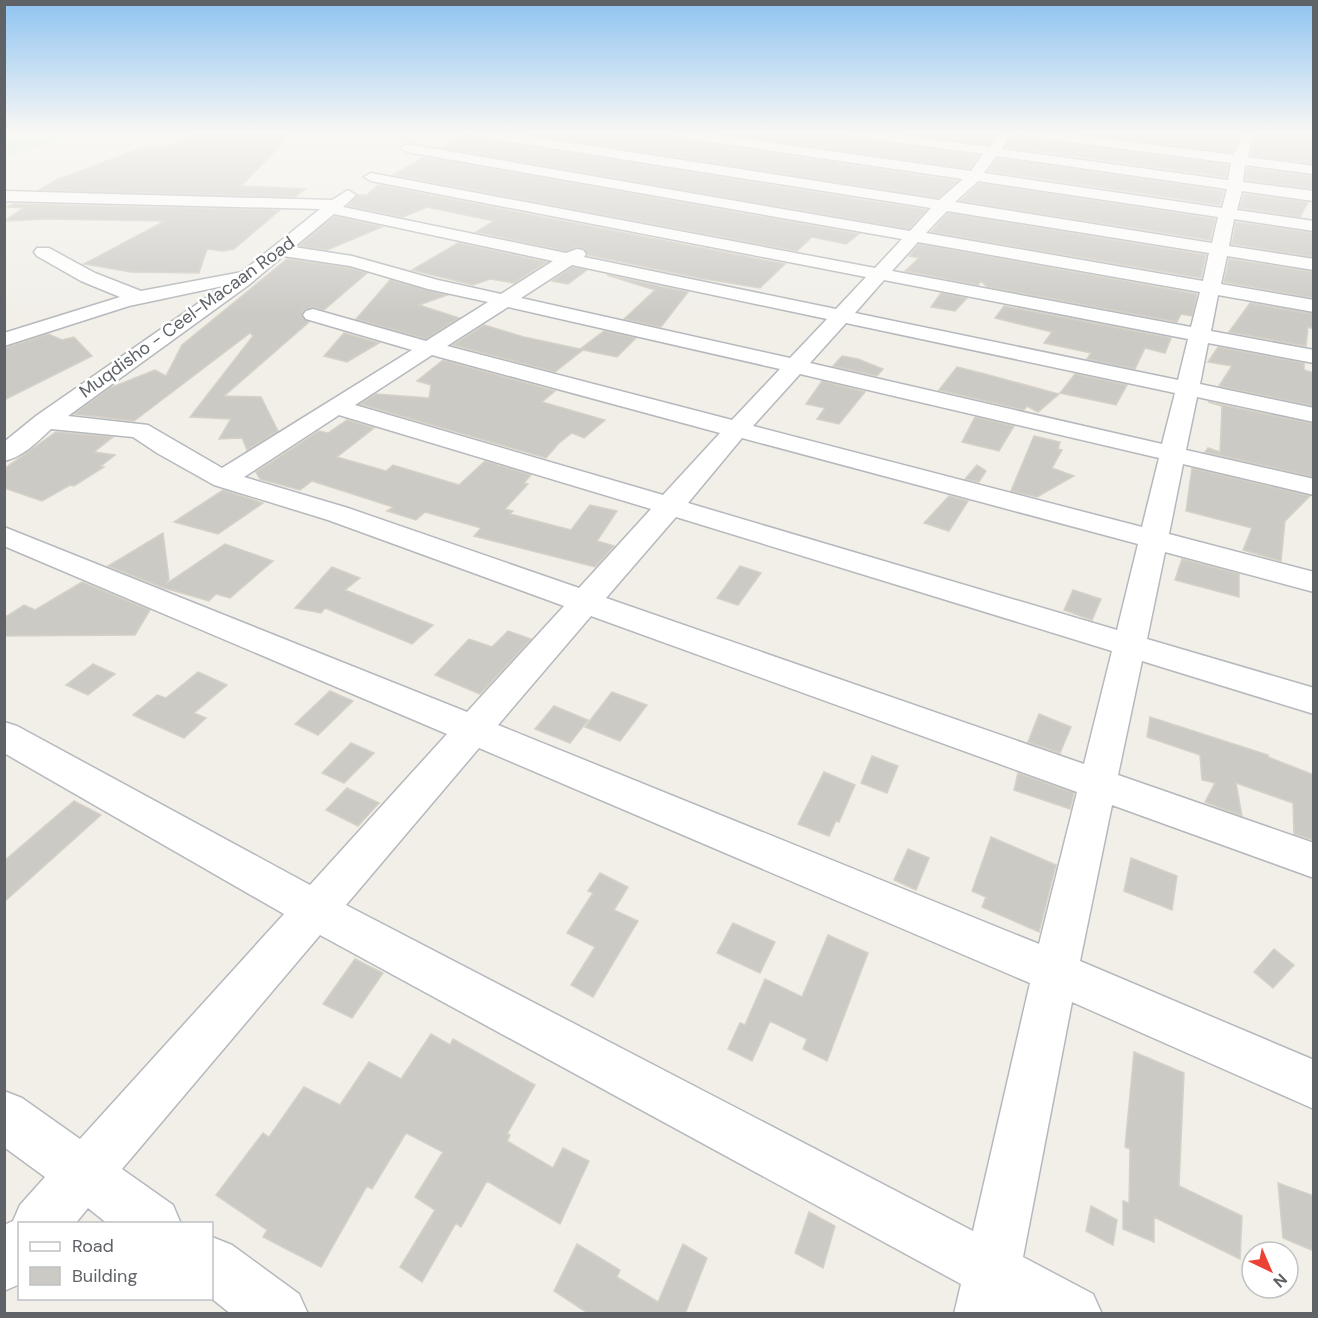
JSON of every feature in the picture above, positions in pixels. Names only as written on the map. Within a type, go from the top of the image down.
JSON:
[{"type":"street","name":"Muqdisho - Ceel-Macaan Road","points":[[4,454],[25,440],[45,421],[247,276],[350,194]]},
{"type":"street","points":[[458,194],[1314,357]]},
{"type":"street","points":[[660,194],[1314,306]]},
{"type":"street","points":[[869,194],[1314,264]]},
{"type":"street","points":[[41,1222],[737,429],[956,194]]},
{"type":"street","points":[[1158,194],[1231,200],[1314,196]]},
{"type":"street","points":[[1199,194],[1231,200],[1314,226]]},
{"type":"street","points":[[988,1292],[1055,972],[1232,194]]},
{"type":"street","points":[[223,479],[670,195]]},
{"type":"street","points":[[4,196],[333,207],[569,259],[1314,415]]},
{"type":"street","points":[[278,250],[352,261],[435,285],[503,301],[606,322],[1314,487]]},
{"type":"street","points":[[44,252],[88,277],[136,296]]},
{"type":"street","points":[[4,340],[136,296],[208,281],[247,276]]},
{"type":"street","points":[[313,315],[1314,582]]},
{"type":"street","points":[[336,407],[1314,701]]},
{"type":"street","points":[[45,421],[108,425],[139,430],[166,448],[223,479],[338,514],[1098,782],[1314,861]]},
{"type":"street","points":[[4,535],[1055,972],[1314,1085]]},
{"type":"street","points":[[4,736],[988,1292],[1073,1314]]},
{"type":"street","points":[[4,1116],[151,1222]]},
{"type":"street","points":[[4,1263],[18,1248]]},
{"type":"street","points":[[213,1266],[279,1314]]},
{"type":"building","points":[[167,194],[299,194],[295,197]]},
{"type":"building","points":[[422,194],[785,264],[760,288],[699,278],[588,255],[583,248],[576,247],[566,251],[476,232],[494,221],[427,207],[403,217],[348,206],[358,195]]},
{"type":"building","points":[[491,194],[630,194],[859,234],[846,244],[812,237],[797,251]]},
{"type":"building","points":[[704,194],[823,194],[927,210],[909,229]]},
{"type":"building","points":[[909,194],[943,194],[938,198]]},
{"type":"building","points":[[968,194],[1048,194],[1215,219],[1210,240],[960,201]]},
{"type":"building","points":[[1142,194],[1223,194],[1220,205]]},
{"type":"building","points":[[1244,194],[1308,202],[1300,217],[1240,208]]},
{"type":"building","points":[[14,204],[280,210],[234,249],[223,251],[207,249],[199,273],[131,272],[84,264],[165,221],[47,219],[4,221],[24,208],[7,207]]},
{"type":"building","points":[[948,213],[1206,255],[1201,278],[931,232]]},
{"type":"building","points":[[335,216],[382,227],[327,250],[299,246]]},
{"type":"building","points":[[1236,222],[1314,233],[1314,257],[1232,244]]},
{"type":"building","points":[[458,243],[547,262],[514,283],[490,279],[473,285],[412,270]]},
{"type":"building","points":[[919,244],[1197,294],[1192,316],[1181,314],[1177,322],[987,287],[981,281],[978,285],[905,271],[919,258],[909,256]]},
{"type":"building","points":[[287,259],[350,268],[367,273],[324,310],[314,307],[304,310],[301,316],[309,322],[224,396],[261,397],[278,431],[247,450],[242,438],[219,439],[231,419],[190,417],[253,336],[250,333],[134,421],[74,414],[110,388],[155,370],[166,376],[182,345]]},
{"type":"building","points":[[1229,259],[1314,272],[1314,298],[1224,282]]},
{"type":"building","points":[[572,267],[587,270],[568,284],[552,281]]},
{"type":"building","points":[[607,275],[688,292],[661,327],[624,319],[655,290]]},
{"type":"building","points":[[390,280],[447,295],[419,305],[459,318],[426,339],[356,319]]},
{"type":"building","points":[[941,293],[967,298],[955,311],[931,307]]},
{"type":"building","points":[[1250,303],[1314,314],[1314,329],[1308,327],[1306,346],[1229,332]]},
{"type":"building","points":[[1004,306],[1171,338],[1165,353],[1145,348],[1135,369],[1087,359],[1091,353],[1044,343],[1052,332],[995,318]]},
{"type":"building","points":[[484,325],[524,337],[580,349],[604,331],[636,338],[617,357],[583,350],[555,372],[453,345]]},
{"type":"building","points":[[344,333],[379,343],[347,362],[324,356]]},
{"type":"building","points":[[48,334],[62,340],[74,337],[92,356],[4,400],[4,348]]},
{"type":"building","points":[[1218,347],[1304,363],[1304,370],[1314,373],[1314,406],[1219,386],[1232,366],[1208,362]]},
{"type":"building","points":[[842,356],[858,359],[883,369],[877,376],[833,366]]},
{"type":"building","points":[[443,360],[555,391],[542,402],[605,420],[584,438],[572,433],[559,443],[546,458],[360,404],[376,394],[429,398],[431,385],[417,381]]},
{"type":"building","points":[[957,367],[1059,394],[1038,412],[1027,406],[1024,410],[939,390]]},
{"type":"building","points":[[1075,374],[1127,385],[1116,405],[1060,393]]},
{"type":"building","points":[[822,381],[865,392],[839,424],[817,419],[825,408],[806,404]]},
{"type":"building","points":[[1208,402],[1314,424],[1314,477],[1205,452],[1208,448],[1220,452],[1222,406]]},
{"type":"building","points":[[975,417],[1014,426],[999,451],[962,442]]},
{"type":"building","points":[[347,420],[374,428],[337,457],[386,471],[393,465],[459,485],[485,461],[531,475],[524,483],[528,484],[505,509],[513,511],[510,514],[571,530],[590,505],[617,511],[597,541],[614,546],[595,567],[474,536],[481,528],[425,512],[416,520],[387,511],[393,507],[312,481],[300,490],[260,479],[256,472],[319,431],[328,433]]},
{"type":"building","points":[[56,432],[113,437],[94,452],[115,455],[101,466],[104,467],[74,486],[70,485],[42,501],[4,488],[4,469]]},
{"type":"building","points":[[1034,436],[1060,442],[1058,449],[1062,450],[1052,468],[1074,476],[1037,497],[1011,491]]},
{"type":"building","points":[[977,465],[986,471],[979,482],[965,479]]},
{"type":"building","points":[[1192,468],[1310,496],[1285,521],[1281,561],[1243,550],[1252,528],[1186,511]]},
{"type":"building","points":[[223,490],[263,503],[218,534],[174,522]]},
{"type":"building","points":[[949,496],[968,501],[949,531],[924,523]]},
{"type":"building","points":[[163,533],[169,579],[166,584],[225,544],[273,561],[230,598],[216,594],[209,601],[164,588],[108,566]]},
{"type":"building","points":[[1182,559],[1239,574],[1239,597],[1175,580]]},
{"type":"building","points":[[740,566],[761,573],[738,605],[717,598]]},
{"type":"building","points":[[332,567],[360,578],[345,590],[433,625],[412,644],[325,608],[321,613],[295,608]]},
{"type":"building","points":[[82,582],[150,610],[135,635],[4,636],[4,618],[24,605],[35,610]]},
{"type":"building","points":[[1073,590],[1101,599],[1092,620],[1064,610]]},
{"type":"building","points":[[508,631],[531,639],[480,694],[435,675],[469,639],[492,647]]},
{"type":"building","points":[[93,664],[115,674],[88,695],[66,685]]},
{"type":"building","points":[[198,672],[227,685],[194,713],[206,718],[184,738],[133,715],[157,695],[166,698]]},
{"type":"building","points":[[330,691],[353,701],[318,735],[295,724]]},
{"type":"building","points":[[612,692],[647,705],[620,741],[585,727]]},
{"type":"building","points":[[554,706],[588,720],[570,743],[535,729]]},
{"type":"building","points":[[1039,714],[1071,727],[1060,753],[1028,742]]},
{"type":"building","points":[[1150,717],[1268,755],[1268,757],[1314,775],[1314,840],[1294,834],[1293,803],[1236,783],[1242,816],[1205,802],[1215,783],[1202,780],[1200,755],[1147,737]]},
{"type":"building","points":[[351,743],[374,753],[344,783],[322,773]]},
{"type":"building","points":[[872,756],[898,766],[887,793],[861,783]]},
{"type":"building","points":[[824,772],[855,785],[839,822],[836,821],[829,836],[798,824]]},
{"type":"building","points":[[1018,773],[1074,793],[1070,809],[1014,790]]},
{"type":"building","points":[[347,788],[379,803],[358,826],[326,810]]},
{"type":"building","points":[[74,801],[101,815],[4,902],[4,861]]},
{"type":"building","points":[[991,837],[1056,865],[1039,932],[982,907],[986,897],[972,891]]},
{"type":"building","points":[[908,849],[929,858],[916,890],[894,880]]},
{"type":"building","points":[[1131,858],[1177,876],[1172,910],[1124,891]]},
{"type":"building","points":[[600,873],[628,887],[614,910],[638,921],[593,997],[571,985],[595,947],[567,933],[593,893],[588,891]]},
{"type":"building","points":[[733,923],[775,942],[760,973],[717,953]]},
{"type":"building","points":[[828,935],[868,953],[827,1061],[803,1049],[807,1039],[770,1021],[752,1061],[728,1049],[740,1023],[745,1025],[765,979],[802,997]]},
{"type":"building","points":[[1274,949],[1294,965],[1273,988],[1254,972]]},
{"type":"building","points":[[355,959],[383,973],[352,1018],[323,1004]]},
{"type":"building","points":[[431,1034],[450,1045],[453,1039],[535,1085],[507,1134],[510,1135],[507,1141],[553,1168],[563,1148],[589,1161],[560,1224],[487,1181],[461,1227],[456,1223],[422,1282],[400,1267],[435,1210],[415,1197],[443,1152],[406,1133],[372,1189],[367,1186],[321,1267],[263,1237],[267,1230],[216,1195],[263,1133],[269,1137],[304,1087],[340,1105],[369,1062],[401,1079]]},
{"type":"building","points":[[1134,1052],[1184,1073],[1179,1186],[1242,1216],[1240,1259],[1154,1217],[1154,1242],[1123,1229],[1123,1201],[1129,1203],[1130,1149],[1125,1147]]},
{"type":"building","points":[[1278,1183],[1314,1196],[1314,1251],[1300,1245],[1300,1240],[1283,1238]]},
{"type":"building","points":[[1091,1206],[1117,1220],[1113,1245],[1086,1231]]},
{"type":"building","points":[[809,1212],[835,1226],[823,1268],[795,1253]]},
{"type":"building","points":[[577,1244],[620,1270],[617,1277],[658,1302],[683,1244],[707,1258],[685,1314],[589,1314],[554,1291]]}]
